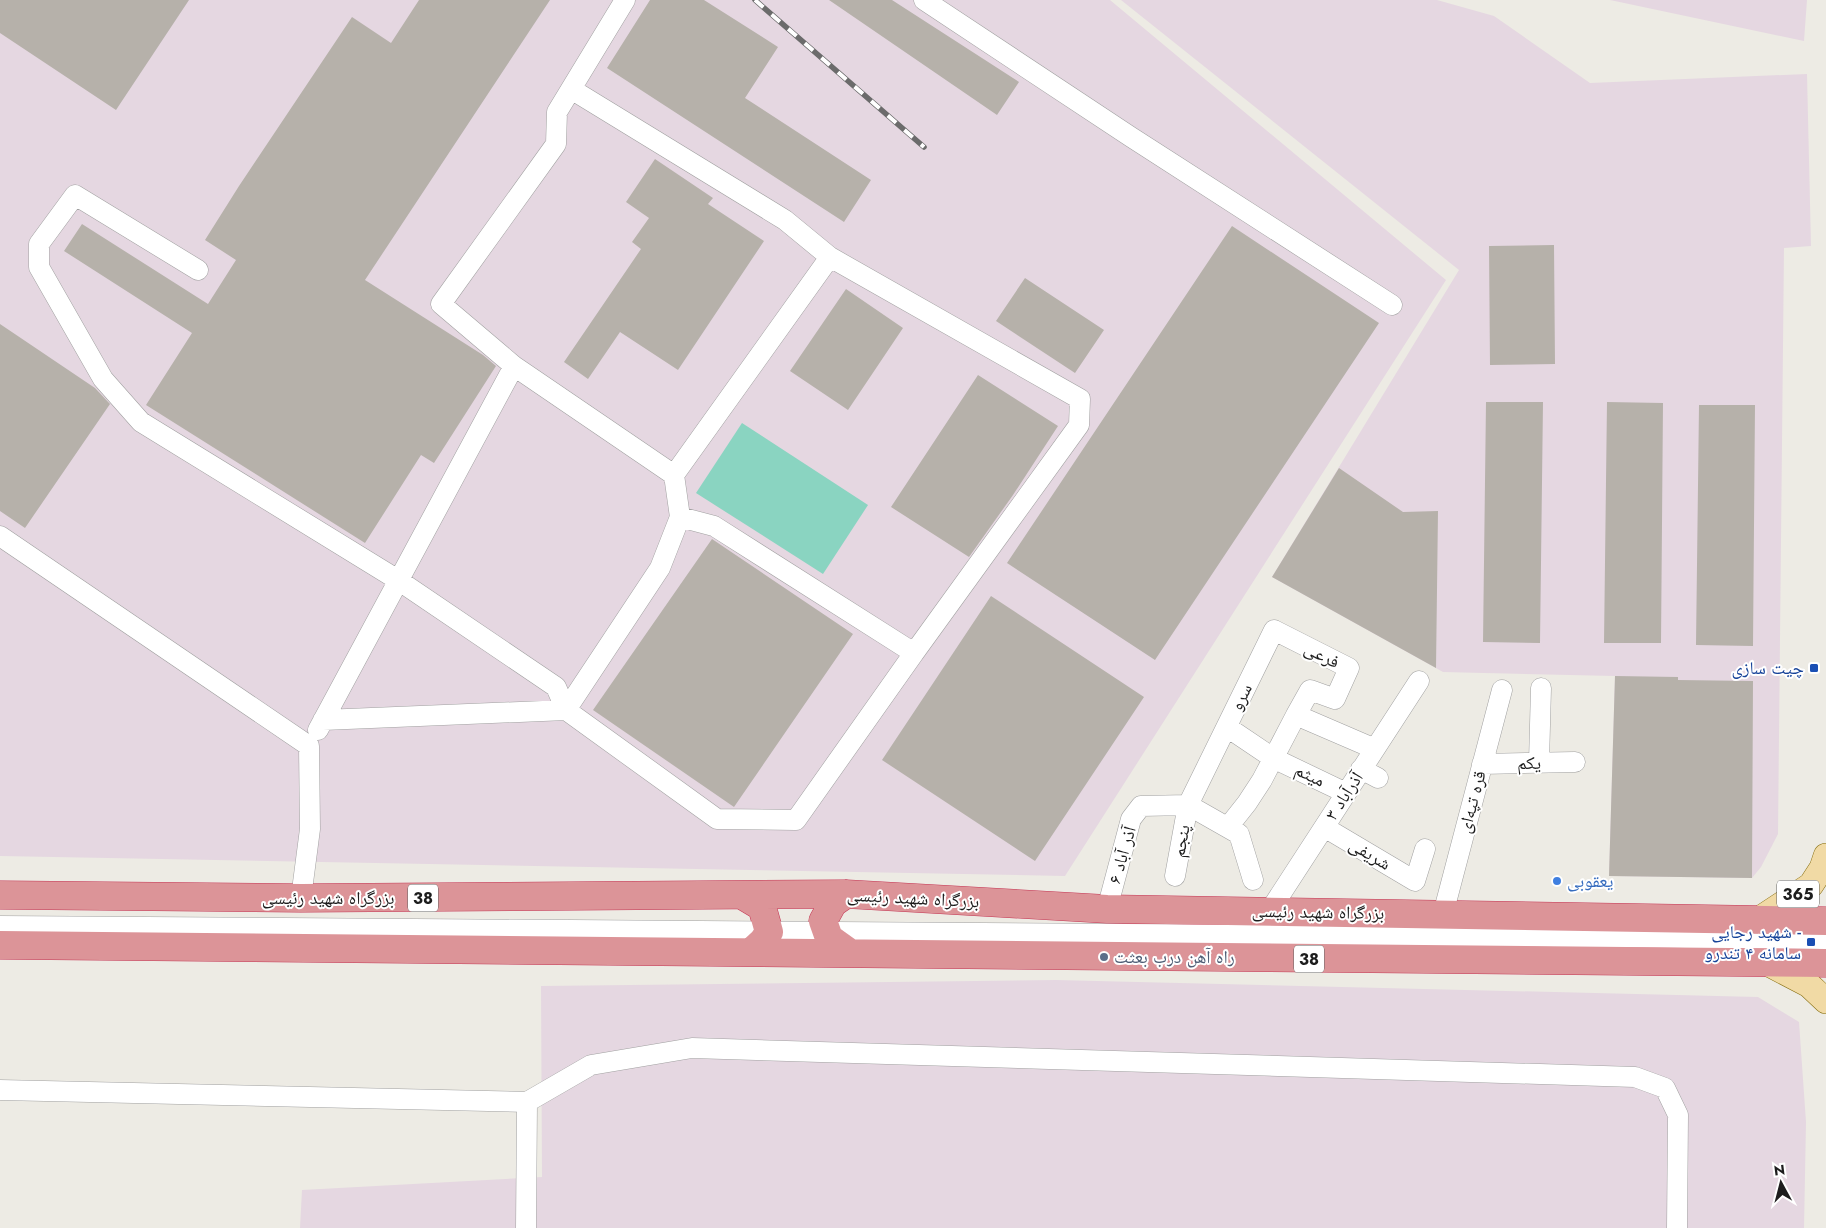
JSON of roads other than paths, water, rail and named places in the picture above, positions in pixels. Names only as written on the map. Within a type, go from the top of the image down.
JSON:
[{"type":"highway","name":"بزرگراه شهید رئیسی","points":[[0,896],[301,898],[846,894],[1107,909],[1826,921]]},
{"type":"highway","points":[[846,894],[833,903],[823,921],[829,938],[850,953]]},
{"type":"highway","points":[[742,895],[762,908],[769,932],[763,941],[751,952]]},
{"type":"highway","name":"38","points":[[0,945],[1826,963]]},
{"type":"main road","name":"365","points":[[1758,920],[1811,885],[1822,868],[1826,856]]},
{"type":"main road","points":[[1767,963],[1809,985],[1826,1001]]},
{"type":"street","points":[[625,0],[557,112],[556,144],[441,304],[514,366],[674,475]]},
{"type":"street","points":[[924,0],[1139,142],[1392,305]]},
{"type":"street","points":[[198,270],[74,195],[39,244],[39,267],[103,379],[142,422],[398,580],[556,687],[566,710],[718,819],[796,820],[1079,425],[1080,400],[830,257],[785,220],[572,88]]},
{"type":"street","points":[[566,710],[660,568],[680,517],[674,475],[830,257]]},
{"type":"street","points":[[301,898],[310,829],[310,746],[514,366]]},
{"type":"street","points":[[680,517],[714,526],[914,653]]},
{"type":"street","points":[[0,536],[310,746]]},
{"type":"street","name":"فرعی","points":[[1274,630],[1349,668],[1335,699],[1310,690],[1296,715]]},
{"type":"street","name":"سرو","points":[[1188,805],[1274,630]]},
{"type":"street","name":"۳ آذرآباد","points":[[1269,912],[1346,793],[1369,773],[1375,749],[1419,681]]},
{"type":"street","points":[[1539,762],[1541,688]]},
{"type":"street","name":"قره تپه‌ای","points":[[1443,914],[1502,690]]},
{"type":"street","points":[[323,720],[566,710]]},
{"type":"street","points":[[1228,828],[1247,804],[1296,715],[1375,749]]},
{"type":"street","name":"میثم","points":[[1227,727],[1273,758],[1346,793]]},
{"type":"street","name":"یکم","points":[[1482,764],[1575,762]]},
{"type":"street","points":[[1188,805],[1239,834],[1253,880]]},
{"type":"street","name":"پنجم","points":[[1175,876],[1188,805]]},
{"type":"street","name":"آذر آباد ۶","points":[[1107,909],[1131,819],[1141,806],[1188,805]]},
{"type":"street","name":"شریفی","points":[[1324,827],[1415,881],[1425,849]]},
{"type":"street","points":[[0,926],[1826,939]]},
{"type":"street","points":[[0,1090],[527,1102],[591,1065],[692,1048],[1635,1077],[1665,1088],[1678,1115],[1678,1228]]},
{"type":"street","points":[[526,1228],[527,1102]]},
{"type":"railway","points":[[755,0],[924,147]]},
{"type":"place","name":"چیت سازی","points":[[1814,668]]},
{"type":"place","name":"یعقوبی","points":[[1557,881]]},
{"type":"place","name":"شهید رجایی - سامانه ۴ تندرو","points":[[1811,942]]},
{"type":"place","name":"راه آهن درب بعثت","points":[[1104,957]]}]
